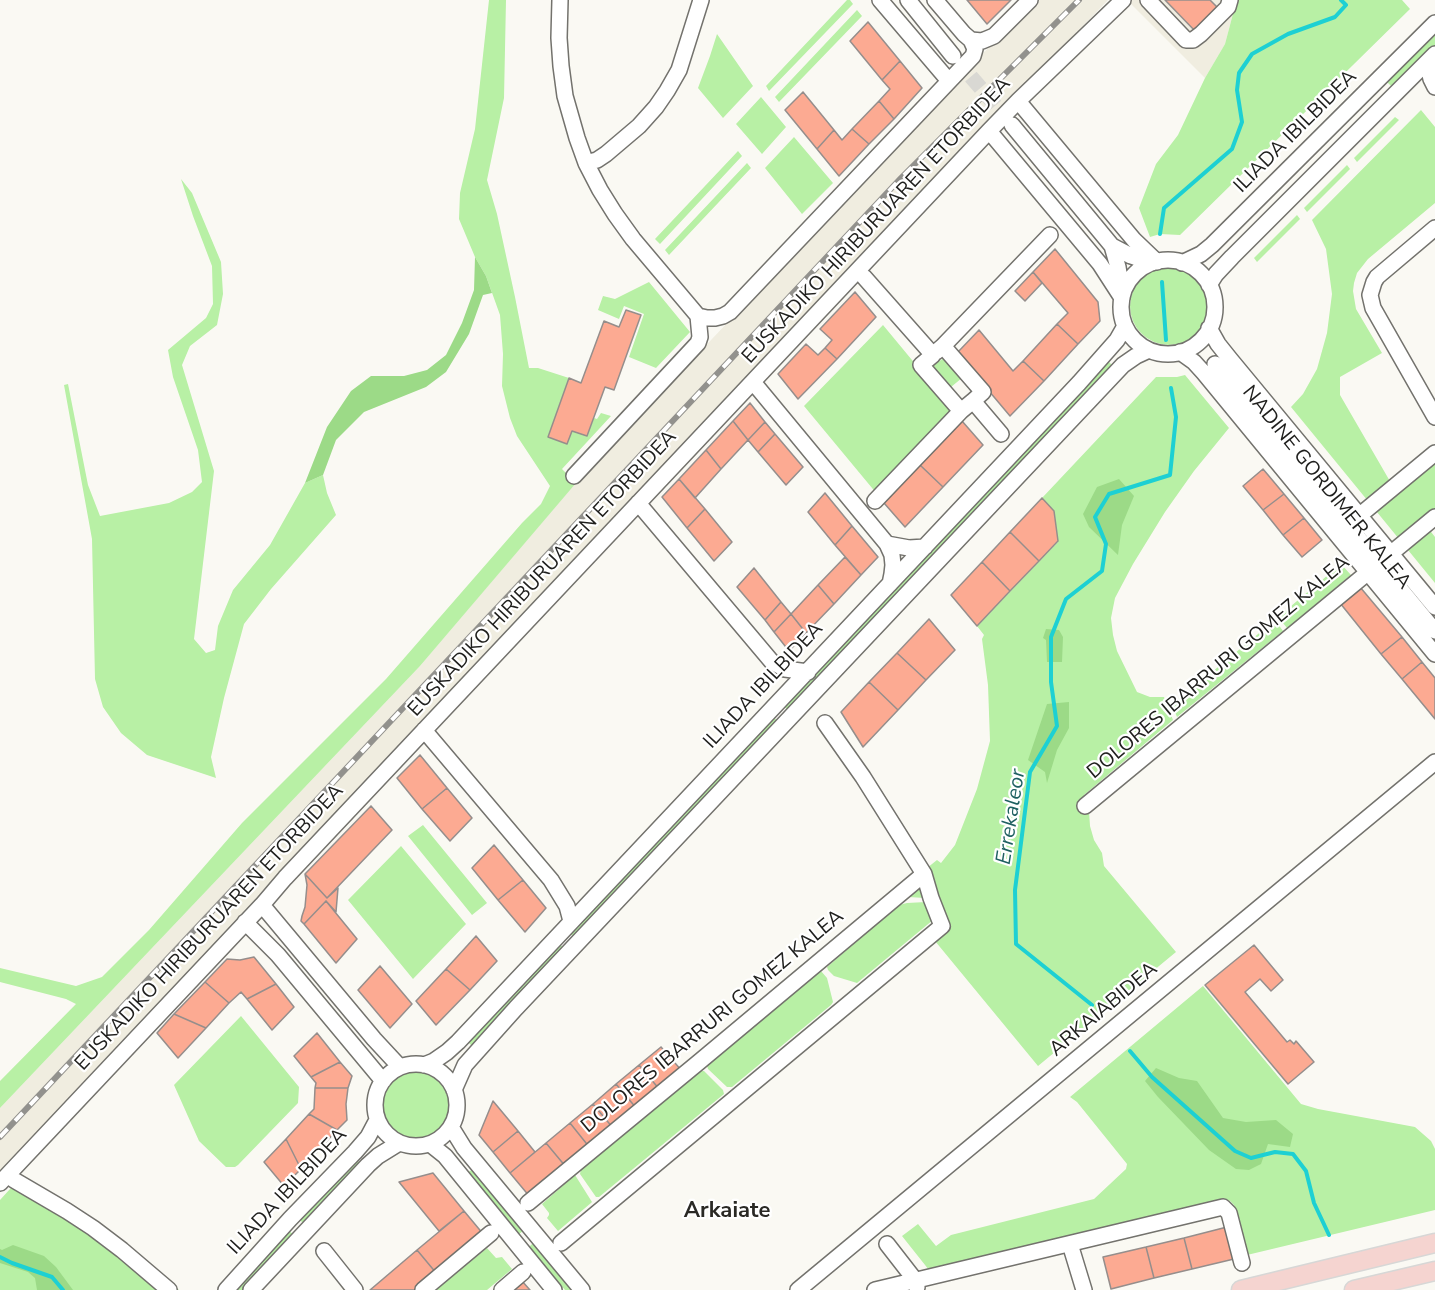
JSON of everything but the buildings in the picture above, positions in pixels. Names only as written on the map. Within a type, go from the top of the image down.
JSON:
[{"type":"main road","points":[[1241,1290],[1435,1243]]},
{"type":"main road","points":[[1354,1290],[1435,1270]]},
{"type":"street","points":[[560,0],[559,38],[565,96],[586,163],[621,222],[698,316],[700,337],[699,343],[574,476]]},
{"type":"street","points":[[586,163],[606,154],[639,126],[656,107],[679,70],[701,0]]},
{"type":"street","points":[[880,0],[949,81]]},
{"type":"street","points":[[908,0],[953,56]]},
{"type":"street","points":[[935,0],[964,34],[976,41],[993,36],[1030,0]]},
{"type":"street","name":"EUSKADIKO HIRIBURUAREN ETORBIDEA","points":[[7,1181],[285,878],[989,131],[1123,0]]},
{"type":"street","points":[[1148,0],[1186,40],[1193,40],[1228,7],[1230,0]]},
{"type":"street","name":"ILIADA IBILBIDEA","points":[[1182,263],[1201,254],[1217,241],[1435,23]]},
{"type":"street","points":[[698,316],[715,318],[729,312],[973,56],[976,41]]},
{"type":"street","points":[[1209,285],[1227,261],[1431,58]]},
{"type":"street","points":[[1431,58],[1431,79],[1435,87]]},
{"type":"street","points":[[1018,101],[1154,262]]},
{"type":"street","points":[[1012,125],[1112,246],[1131,256],[1154,262],[1170,260],[1182,263],[1202,275],[1213,295],[1214,306],[1209,328],[1197,343],[1180,352],[1169,354],[1149,350],[1134,340],[1122,317],[1118,267],[1112,246]]},
{"type":"street","points":[[989,131],[1100,264],[1122,297]]},
{"type":"street","points":[[1435,228],[1383,271],[1374,282],[1370,295],[1373,308],[1435,417]]},
{"type":"street","points":[[1001,434],[921,365],[938,351],[1050,235]]},
{"type":"street","points":[[1122,297],[1137,272],[1154,262]]},
{"type":"street","points":[[864,277],[983,392],[875,501]]},
{"type":"street","name":"ILIADA IBILBIDEA","points":[[424,1065],[434,1061],[453,1047],[1108,351],[1118,340],[1125,326]]},
{"type":"street","name":"NADINE GORDIMER KALEA","points":[[1209,328],[1218,344],[1354,520],[1435,654]]},
{"type":"street","name":"ILIADA IBILBIDEA","points":[[454,1090],[465,1065],[531,992],[1123,365],[1149,350]]},
{"type":"street","name":"NADINE GORDIMER KALEA","points":[[1180,352],[1194,362],[1379,563],[1435,631]]},
{"type":"street","name":"NADINE GORDIMER KALEA","points":[[1215,364],[1354,520]]},
{"type":"street","points":[[753,382],[887,544],[892,555],[890,584]]},
{"type":"street","points":[[1354,520],[1435,453]]},
{"type":"street","points":[[638,503],[772,662],[785,669],[808,672]]},
{"type":"street","name":"DOLORES IBARRURI GOMEZ KALEA","points":[[1085,806],[1435,517]]},
{"type":"street","points":[[887,544],[909,548],[925,547]]},
{"type":"street","name":"NADINE GORDIMER KALEA","points":[[1379,563],[1435,607]]},
{"type":"street","points":[[561,1243],[942,926],[924,874],[825,723]]},
{"type":"street","points":[[424,730],[551,880],[567,906],[571,921]]},
{"type":"street","name":"ARKAIABIDEA","points":[[798,1290],[1435,762]]},
{"type":"street","name":"DOLORES IBARRURI GOMEZ KALEA","points":[[528,1203],[924,874]]},
{"type":"street","points":[[262,904],[374,1040],[400,1067]]},
{"type":"street","points":[[245,922],[278,955],[382,1081]]},
{"type":"street","points":[[412,1064],[424,1065],[439,1071],[454,1090],[457,1109],[451,1127],[442,1137],[430,1144],[415,1146],[399,1143],[382,1129],[377,1120],[375,1100],[382,1081],[400,1067],[412,1064]]},
{"type":"street","name":"ILIADA IBILBIDEA","points":[[226,1290],[355,1152],[368,1137],[377,1120]]},
{"type":"street","points":[[451,1127],[464,1148],[582,1290]]},
{"type":"street","name":"ILIADA IBILBIDEA","points":[[251,1290],[368,1165],[399,1143]]},
{"type":"street","points":[[430,1144],[445,1156],[554,1290]]},
{"type":"street","points":[[7,1181],[67,1211],[103,1235],[169,1290]]},
{"type":"street","points":[[875,1290],[916,1285],[1070,1244],[1223,1207],[1229,1213],[1242,1263]]},
{"type":"street","points":[[423,1290],[491,1233]]},
{"type":"street","points":[[888,1244],[916,1285]]},
{"type":"street","points":[[1070,1244],[1084,1290]]},
{"type":"street","points":[[324,1251],[355,1290]]},
{"type":"street","points":[[502,1290],[524,1272]]},
{"type":"shaded area","points":[[1038,0],[1108,0],[0,1173],[0,1108],[420,666],[570,489],[977,59]]},
{"type":"shaded area","points":[[1127,0],[1235,0],[1225,44],[1205,78]]},
{"type":"green space","points":[[489,0],[506,0],[504,98],[487,180],[497,214],[529,368],[538,368],[569,378],[548,437],[567,444],[572,431],[587,436],[594,418],[597,419],[601,413],[611,416],[562,469],[576,483],[420,666],[0,1108],[0,1081],[76,1004],[66,999],[0,982],[0,968],[76,986],[102,977],[149,930],[242,823],[386,679],[541,504],[550,486],[517,436],[510,418],[502,386],[503,354],[500,315],[486,276],[475,257],[459,219],[460,193],[475,129]]},
{"type":"green space","points":[[847,0],[853,4],[769,91],[766,86]]},
{"type":"green space","points":[[1235,0],[1402,0],[1410,9],[1180,235],[1160,234],[1150,237],[1139,208],[1156,164],[1178,135],[1205,78],[1225,44]]},
{"type":"green space","points":[[857,10],[862,16],[779,102],[775,97]]},
{"type":"green space","points":[[1435,32],[1435,49],[1394,89],[1386,81]]},
{"type":"green space","points":[[717,34],[753,86],[723,118],[698,88]]},
{"type":"green space","points":[[761,97],[786,127],[762,154],[736,124]]},
{"type":"green space","points":[[1421,110],[1435,127],[1435,203],[1368,259],[1357,273],[1353,291],[1356,309],[1382,353],[1340,377],[1340,395],[1391,483],[1435,448],[1435,522],[1428,528],[1435,537],[1435,583],[1291,407],[1303,394],[1317,369],[1327,333],[1332,294],[1326,249],[1312,220]]},
{"type":"green space","points":[[1395,117],[1399,120],[1357,162],[1354,158]]},
{"type":"green space","points":[[794,137],[833,183],[802,214],[765,168]]},
{"type":"green space","points":[[738,151],[742,156],[660,244],[655,239]]},
{"type":"green space","points":[[747,163],[751,168],[669,255],[665,250]]},
{"type":"green space","points":[[1347,165],[1350,169],[1307,212],[1304,208]]},
{"type":"green space","points":[[181,179],[192,193],[221,262],[223,294],[217,325],[190,346],[182,365],[214,471],[194,639],[206,653],[215,650],[218,626],[233,590],[270,545],[305,483],[323,475],[336,515],[271,589],[244,624],[211,757],[216,778],[147,755],[121,733],[103,707],[95,679],[92,539],[64,385],[68,384],[88,485],[100,516],[169,503],[192,492],[202,482],[198,450],[173,377],[168,350],[206,318],[213,304],[212,266]]},
{"type":"green space","points":[[1297,215],[1300,219],[1257,262],[1254,258]]},
{"type":"green space","points":[[475,257],[486,276],[492,293],[483,295],[469,334],[446,372],[426,387],[364,412],[336,440],[323,475],[305,483],[327,427],[351,391],[371,376],[404,376],[427,370],[446,355],[462,323],[474,290]]},
{"type":"green space","points":[[1169,267],[1184,270],[1197,278],[1205,291],[1208,306],[1205,321],[1197,334],[1184,342],[1169,345],[1154,342],[1141,334],[1133,321],[1130,306],[1133,291],[1141,278],[1154,270]]},
{"type":"green space","points":[[649,282],[690,332],[656,368],[629,357],[644,314],[624,306],[619,319],[598,310],[603,296],[615,299]]},
{"type":"green space","points":[[883,325],[955,412],[877,494],[804,406]]},
{"type":"green space","points":[[945,357],[962,378],[951,387],[933,366]]},
{"type":"green space","points":[[1108,361],[1113,366],[789,711],[783,706]]},
{"type":"green space","points":[[1185,375],[1229,428],[1165,512],[1115,598],[1111,618],[1117,651],[1137,692],[1150,697],[1164,697],[1173,720],[1084,795],[1089,811],[1090,826],[1094,840],[1102,853],[1104,866],[1176,952],[1038,1066],[935,941],[933,920],[857,983],[834,976],[827,967],[899,905],[926,902],[925,898],[900,899],[927,868],[937,860],[941,863],[955,845],[977,789],[990,741],[988,685],[982,639],[984,635],[977,626],[1058,542],[1054,511],[1042,498],[1156,377]]},
{"type":"green space","points":[[1119,479],[1134,496],[1122,525],[1118,555],[1089,527],[1083,514],[1097,487]]},
{"type":"green space","points":[[1341,564],[1351,575],[1287,628],[1278,617]]},
{"type":"green space","points":[[1275,620],[1283,631],[1177,717],[1172,705]]},
{"type":"green space","points":[[1046,629],[1059,630],[1063,637],[1062,662],[1047,662],[1046,640],[1043,638]]},
{"type":"green space","points":[[1069,702],[1069,728],[1057,750],[1047,783],[1045,772],[1028,760],[1047,704]]},
{"type":"green space","points":[[773,717],[779,722],[575,938],[569,933]]},
{"type":"green space","points":[[423,825],[487,903],[472,915],[408,836]]},
{"type":"green space","points":[[401,846],[466,924],[413,979],[348,900]]},
{"type":"green space","points":[[559,944],[564,948],[472,1046],[467,1041]]},
{"type":"green space","points":[[821,971],[827,978],[833,1002],[831,1005],[732,1087],[727,1087],[708,1069],[707,1066]]},
{"type":"green space","points":[[1203,986],[1301,1104],[1415,1127],[1431,1141],[1435,1149],[1435,1210],[1247,1255],[1234,1205],[1225,1199],[929,1270],[902,1236],[918,1224],[936,1246],[951,1235],[1094,1199],[1126,1169],[1127,1164],[1077,1102],[1070,1097]]},
{"type":"green space","points":[[241,1016],[299,1087],[298,1103],[238,1165],[226,1167],[199,1141],[174,1085]]},
{"type":"green space","points":[[1156,1068],[1179,1078],[1197,1081],[1223,1118],[1246,1122],[1276,1120],[1293,1134],[1290,1147],[1268,1144],[1261,1164],[1249,1170],[1236,1169],[1209,1150],[1145,1081]]},
{"type":"green space","points":[[700,1071],[704,1071],[723,1090],[724,1094],[599,1197],[596,1197],[580,1174],[581,1169]]},
{"type":"green space","points":[[415,1072],[428,1075],[439,1082],[446,1093],[449,1106],[446,1119],[439,1130],[428,1137],[415,1140],[402,1137],[391,1130],[384,1119],[381,1106],[384,1093],[391,1082],[402,1075]]},
{"type":"green space","points":[[356,1159],[361,1164],[304,1224],[299,1219]]},
{"type":"green space","points":[[473,1169],[524,1230],[518,1235],[467,1173]]},
{"type":"green space","points":[[575,1175],[592,1202],[558,1231],[547,1218],[549,1213],[542,1204]]},
{"type":"green space","points":[[20,1178],[77,1208],[150,1263],[179,1290],[0,1290],[0,1200]]},
{"type":"green space","points":[[289,1231],[294,1235],[243,1290],[233,1290]]},
{"type":"green space","points":[[534,1242],[574,1290],[565,1290],[529,1247]]},
{"type":"green space","points":[[13,1245],[44,1256],[56,1267],[73,1290],[37,1290],[35,1278],[28,1272],[0,1263],[0,1249]]},
{"type":"green space","points":[[487,1248],[496,1258],[502,1257],[512,1269],[487,1290],[436,1290]]},
{"type":"waterway","name":"Errekaleor","points":[[1160,234],[1164,208],[1232,149],[1242,122],[1237,90],[1239,73],[1252,54],[1288,34],[1335,17],[1346,5],[1341,0]]},
{"type":"waterway","name":"Errekaleor","points":[[1162,282],[1166,340]]},
{"type":"waterway","name":"Errekaleor","points":[[1092,1005],[1016,944],[1015,890],[1030,772],[1057,726],[1051,682],[1051,637],[1066,599],[1102,571],[1106,544],[1095,517],[1109,494],[1170,475],[1176,417],[1171,388]]},
{"type":"waterway","name":"Errekaleor","points":[[1130,1051],[1152,1077],[1235,1151],[1251,1158],[1275,1152],[1293,1154],[1306,1171],[1314,1203],[1329,1235]]},
{"type":"waterway","points":[[0,1257],[52,1277],[63,1290]]},
{"type":"tunnel","points":[[956,59],[1012,125]]},
{"type":"railway","points":[[0,1137],[901,178],[1079,0]]},
{"type":"district","name":"Arkaiate","points":[[727,1212]]}]
